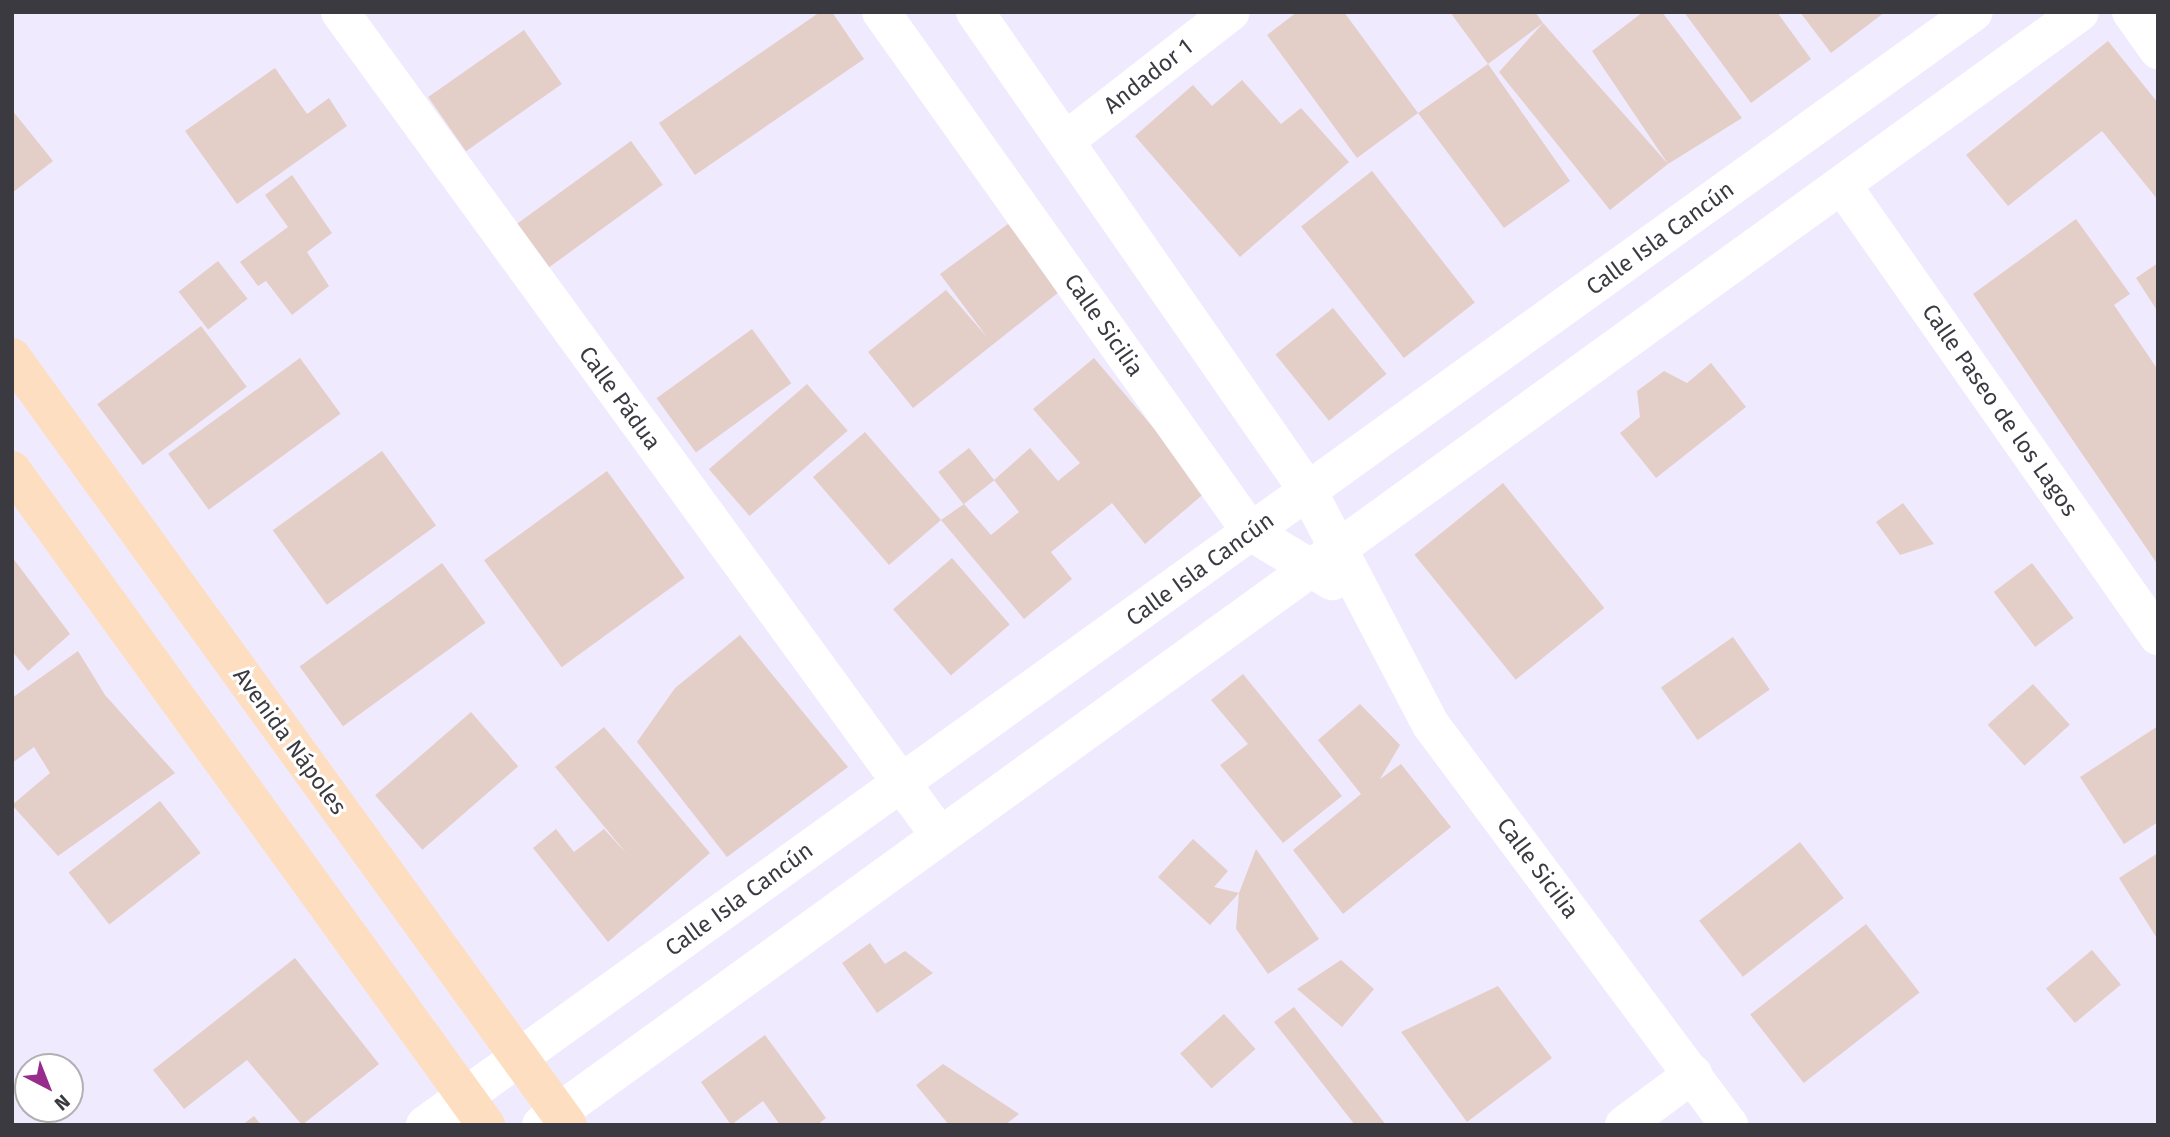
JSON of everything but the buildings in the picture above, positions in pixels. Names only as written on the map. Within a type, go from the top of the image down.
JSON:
[{"type":"main road","name":"Avenida Nápoles","points":[[12,357],[519,1058],[556,1121]]},
{"type":"main road","points":[[12,470],[476,1110]]},
{"type":"street","name":"Calle Pádua","points":[[341,12],[899,784],[940,836]]},
{"type":"street","name":"Calle Sicilia","points":[[881,12],[1251,532],[1326,558]]},
{"type":"street","name":"Calle Sicilia","points":[[975,12],[1308,491],[1326,558],[1361,602],[1431,725],[1693,1073],[1729,1125]]},
{"type":"street","name":"Andador 1","points":[[1065,141],[1231,12]]},
{"type":"street","name":"Calle Isla Cancún","points":[[425,1125],[476,1110],[519,1058],[1974,12]]},
{"type":"street","points":[[556,1121],[940,836],[2080,12]]},
{"type":"street","points":[[2131,12],[2158,50]]},
{"type":"street","name":"Calle Paseo de los Lagos","points":[[1842,185],[2158,636]]},
{"type":"street","points":[[1624,1125],[1693,1073]]}]
